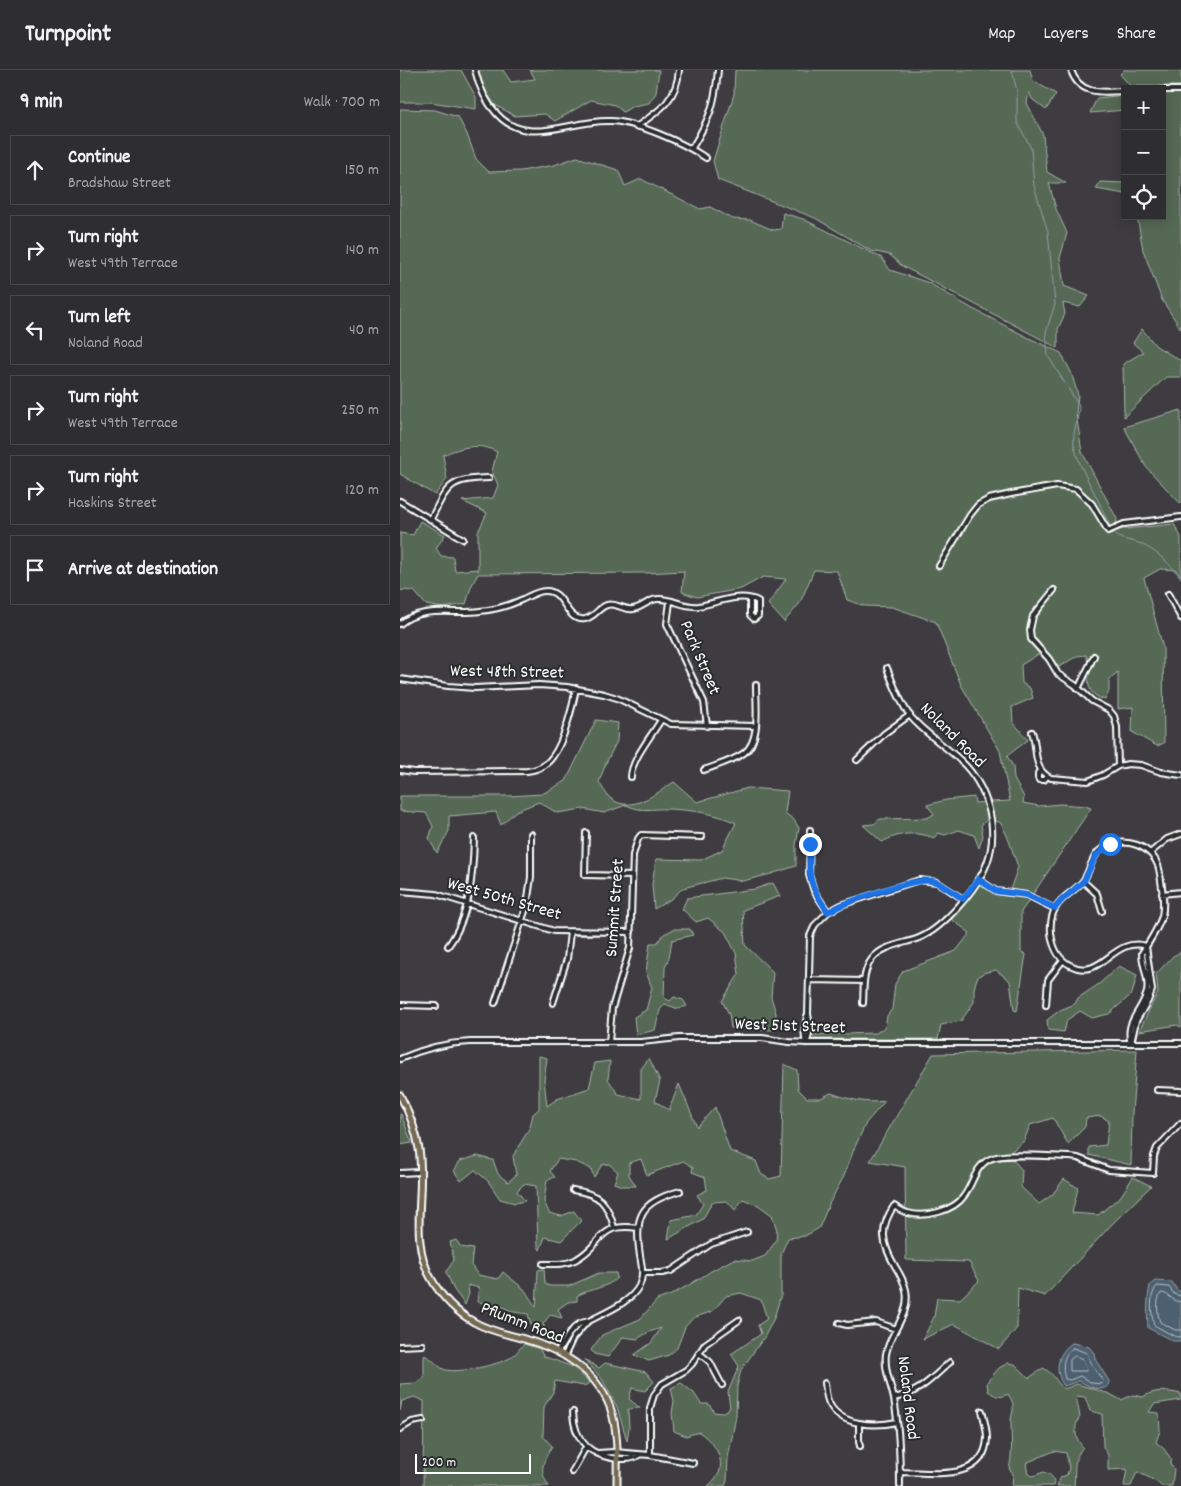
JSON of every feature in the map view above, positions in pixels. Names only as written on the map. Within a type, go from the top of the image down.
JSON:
[{"type":"main road","name":"Pflumm Road","points":[[400,1095],[416,1134],[419,1150],[420,1247],[425,1268],[431,1279],[447,1301],[463,1316],[483,1327],[542,1344],[565,1355],[587,1372],[602,1389],[614,1421],[617,1486]]},
{"type":"street","points":[[475,70],[481,90],[489,104],[501,118],[523,130],[534,131],[602,121],[621,122],[678,141],[706,158]]},
{"type":"street","points":[[636,127],[671,98],[678,81],[678,70]]},
{"type":"street","points":[[692,148],[704,128],[712,108],[716,94],[718,70]]},
{"type":"street","points":[[1072,70],[1076,81],[1082,87],[1101,92],[1121,91]]},
{"type":"street","points":[[1166,90],[1181,90]]},
{"type":"street","points":[[430,519],[452,485],[464,479],[489,478]]},
{"type":"street","points":[[939,566],[978,505],[989,499],[1011,494],[1057,486],[1076,489],[1092,504],[1108,531],[1124,524],[1181,517]]},
{"type":"street","points":[[400,501],[463,539]]},
{"type":"street","points":[[1054,590],[1034,616],[1030,630],[1031,639],[1049,659],[1058,674],[1092,701],[1109,710],[1114,716],[1117,727],[1118,766]]},
{"type":"street","points":[[400,624],[410,617],[426,612],[493,610],[543,591],[552,591],[557,594],[570,614],[582,619],[591,617],[607,605],[613,604],[633,609],[658,599],[693,606],[730,599],[750,599],[758,601],[758,616],[754,619],[750,616],[750,599]]},
{"type":"street","points":[[1168,594],[1181,618]]},
{"type":"street","name":"Park Street","points":[[670,602],[667,624],[704,702],[707,726]]},
{"type":"street","points":[[1078,689],[1094,656]]},
{"type":"street","name":"Noland Road","points":[[863,1003],[867,967],[875,956],[887,948],[918,938],[934,930],[947,920],[978,879],[987,862],[990,850],[991,823],[988,805],[978,782],[961,762],[932,738],[910,715],[895,690],[887,668]]},
{"type":"street","name":"West 48th Street","points":[[400,679],[475,688],[539,685],[576,688],[617,698],[661,720],[680,726],[756,726]]},
{"type":"street","points":[[704,770],[744,754],[754,742],[756,686]]},
{"type":"street","points":[[400,770],[414,772],[527,772],[538,769],[554,755],[571,710],[576,688]]},
{"type":"street","points":[[857,760],[885,733],[910,715]]},
{"type":"street","points":[[631,777],[635,762],[661,720]]},
{"type":"street","points":[[1032,732],[1036,759],[1047,776],[1059,779],[1088,781],[1118,766],[1135,764],[1181,776]]},
{"type":"street","points":[[1042,771],[1038,773],[1039,780],[1044,780],[1047,776]]},
{"type":"street","points":[[810,830],[809,875],[814,891],[828,912]]},
{"type":"street","points":[[586,833],[585,875],[632,876]]},
{"type":"street","points":[[495,1003],[527,905],[531,877],[531,834]]},
{"type":"street","points":[[1150,853],[1167,839],[1181,834]]},
{"type":"street","name":"Summit Street","points":[[609,1042],[612,1008],[629,955],[633,855],[638,839],[641,835],[702,837]]},
{"type":"street","points":[[448,946],[457,932],[466,904],[472,878],[474,838]]},
{"type":"street","points":[[1131,1043],[1129,1037],[1130,1024],[1146,1000],[1148,972],[1142,953],[1146,946],[1161,918],[1163,906],[1160,869],[1150,853],[1143,847],[1130,842],[1110,844],[1096,856],[1084,881],[1055,908],[1051,922],[1052,938],[1057,954],[1063,960],[1076,967],[1090,968],[1100,964],[1122,947],[1137,944],[1146,946]]},
{"type":"street","points":[[978,879],[996,891],[1027,895],[1055,908]]},
{"type":"street","points":[[806,1043],[804,1027],[808,1014],[810,936],[815,925],[828,912],[841,905],[919,880],[937,882],[963,899]]},
{"type":"street","points":[[1084,881],[1097,894],[1102,911]]},
{"type":"street","name":"West 50th Street","points":[[400,891],[436,894],[554,931],[631,932]]},
{"type":"street","points":[[1162,894],[1181,892]]},
{"type":"street","points":[[553,1003],[567,959],[570,932]]},
{"type":"street","points":[[1046,1005],[1048,980],[1063,960]]},
{"type":"street","points":[[809,980],[864,981]]},
{"type":"street","points":[[400,1005],[436,1006]]},
{"type":"street","name":"West 51st Street","points":[[400,1059],[421,1050],[462,1042],[641,1042],[679,1038],[743,1038],[806,1043],[1181,1044]]},
{"type":"street","points":[[1157,1090],[1181,1092]]},
{"type":"street","name":"Noland Road","points":[[900,1486],[897,1422],[886,1359],[889,1343],[905,1313],[907,1302],[904,1282],[891,1259],[884,1241],[885,1222],[894,1206],[917,1215],[952,1207],[964,1197],[976,1173],[984,1163],[1000,1156],[1070,1157],[1078,1158],[1109,1170],[1153,1173],[1155,1152],[1180,1126]]},
{"type":"street","points":[[400,1173],[420,1172]]},
{"type":"street","points":[[573,1190],[588,1192],[600,1199],[606,1206],[614,1227]]},
{"type":"street","points":[[558,1352],[570,1332],[578,1325],[619,1305],[631,1296],[639,1286],[643,1273],[638,1228],[644,1212],[654,1200],[680,1191]]},
{"type":"street","points":[[543,1264],[574,1261],[584,1254],[600,1236],[614,1227],[638,1228]]},
{"type":"street","points":[[643,1273],[671,1271],[710,1244],[748,1232]]},
{"type":"street","points":[[650,1455],[650,1408],[654,1394],[668,1379],[686,1370],[705,1344],[739,1320]]},
{"type":"street","points":[[565,1355],[575,1336],[586,1322]]},
{"type":"street","points":[[839,1323],[847,1325],[876,1322],[896,1329]]},
{"type":"street","points":[[570,1332],[575,1336]]},
{"type":"street","points":[[400,1346],[422,1346]]},
{"type":"street","points":[[699,1353],[710,1362],[722,1385]]},
{"type":"street","points":[[894,1398],[913,1393],[922,1388],[950,1362]]},
{"type":"street","points":[[825,1383],[829,1403],[835,1412],[842,1417],[876,1424],[897,1422]]},
{"type":"street","points":[[900,1472],[956,1472],[966,1469],[977,1462],[983,1452],[987,1437],[982,1410]]},
{"type":"street","points":[[573,1412],[575,1429],[586,1447],[606,1458],[617,1456],[634,1458],[650,1455],[693,1463]]},
{"type":"street","points":[[400,1429],[412,1422],[423,1420]]},
{"type":"street","points":[[859,1422],[860,1446]]},
{"type":"street","points":[[572,1472],[586,1447]]},
{"type":"street","points":[[977,1462],[982,1467]]},
{"type":"green space","points":[[400,70],[461,70],[476,97],[476,109],[431,102],[400,102]]},
{"type":"green space","points":[[477,70],[503,70],[511,82],[535,79],[530,70],[659,70],[656,93],[649,103],[633,106],[623,112],[615,105],[591,100],[555,121],[545,114],[515,116],[495,105],[484,89]]},
{"type":"green space","points":[[735,70],[1030,70],[1033,81],[1056,94],[1046,110],[1032,99],[1029,92],[1027,103],[1043,135],[1047,172],[1066,183],[1049,183],[1056,209],[1067,233],[1060,258],[1064,286],[1089,296],[1080,307],[1063,303],[1065,314],[1058,329],[1058,348],[902,266],[890,255],[871,251],[815,218],[718,180],[713,161],[734,94]]},
{"type":"green space","points":[[1124,70],[1181,70],[1181,86],[1129,85],[1120,74]]},
{"type":"green space","points":[[1181,92],[1181,329],[1162,300],[1143,250],[1138,220],[1166,220],[1166,93]]},
{"type":"green space","points":[[1121,95],[1121,110],[1090,113],[1097,98]]},
{"type":"green space","points":[[400,109],[435,110],[458,117],[467,134],[476,159],[489,172],[521,171],[554,165],[577,157],[618,170],[625,186],[641,179],[700,209],[710,207],[733,219],[750,220],[773,230],[781,229],[783,213],[803,219],[882,258],[890,270],[929,283],[971,308],[1061,353],[1071,372],[1078,395],[1076,413],[1082,452],[1117,519],[1115,530],[1174,524],[1181,537],[1181,576],[1176,570],[1160,569],[1144,578],[1163,648],[1164,743],[1157,746],[1132,732],[1133,707],[1118,709],[1118,672],[1109,679],[1109,691],[1105,700],[1097,697],[1089,687],[1086,655],[1077,656],[1059,667],[1045,650],[1021,665],[1022,683],[1030,688],[1033,698],[1012,707],[1013,722],[1028,740],[1007,756],[1013,766],[1014,779],[1024,797],[1023,803],[1039,806],[1060,804],[1091,808],[1033,894],[1010,890],[1018,867],[1001,823],[989,818],[981,825],[983,836],[979,848],[974,835],[959,830],[945,835],[938,833],[934,838],[921,834],[908,834],[882,842],[863,825],[874,824],[880,819],[927,818],[934,814],[927,805],[946,800],[974,797],[975,803],[1010,801],[1000,751],[961,685],[936,622],[892,607],[865,606],[847,600],[837,571],[814,570],[800,603],[784,622],[768,604],[786,579],[763,577],[741,589],[697,597],[682,592],[684,571],[478,574],[471,587],[466,604],[443,608],[426,605],[414,591],[400,590],[400,533],[413,535],[420,521],[445,535],[436,548],[441,556],[453,557],[455,571],[477,569],[478,571],[478,532],[487,513],[462,501],[493,498],[498,485],[492,471],[497,452],[477,446],[443,455],[447,479],[435,495],[400,474]]},
{"type":"green space","points":[[1100,182],[1121,183],[1121,193],[1096,189]]},
{"type":"green space","points":[[1142,329],[1156,346],[1181,361],[1181,377],[1166,377],[1124,417],[1123,364],[1143,352],[1133,343]]},
{"type":"green space","points":[[1181,410],[1181,504],[1146,467],[1124,427]]},
{"type":"green space","points":[[596,720],[618,723],[617,741],[599,782],[610,798],[618,803],[626,804],[643,801],[674,782],[697,802],[748,788],[788,791],[785,813],[794,820],[799,828],[796,845],[796,866],[743,881],[722,878],[683,888],[671,899],[654,909],[652,884],[656,859],[701,860],[722,850],[736,823],[720,817],[686,810],[642,810],[626,805],[604,813],[583,809],[557,813],[539,802],[516,811],[501,825],[496,812],[449,816],[449,831],[437,853],[429,839],[433,826],[426,813],[400,811],[400,796],[509,796],[542,794],[566,781]]},
{"type":"green space","points":[[773,883],[780,896],[743,910],[745,945],[773,972],[771,997],[776,1013],[775,1030],[731,1028],[729,1014],[722,1001],[739,974],[736,953],[725,932],[708,918],[696,922],[682,909],[687,898],[755,889]]},
{"type":"green space","points":[[977,884],[1000,895],[1030,899],[1021,912],[1021,952],[1026,954],[1017,1011],[1014,1010],[1010,981],[996,970],[983,973],[977,978],[974,989],[974,1002],[961,1021],[941,1025],[938,1039],[815,1039],[811,1035],[876,1033],[885,1027],[887,1016],[892,1009],[895,984],[903,971],[956,951],[970,933],[951,919]]},
{"type":"green space","points":[[674,929],[690,929],[693,935],[672,940],[669,958],[665,967],[664,998],[670,1001],[674,997],[683,1000],[687,1006],[678,1009],[665,1004],[660,1010],[655,1030],[636,1035],[634,1017],[646,1010],[652,988],[646,972],[650,943],[657,943],[664,934]]},
{"type":"green space","points":[[1181,952],[1181,1027],[1177,1025],[1139,1031],[1158,992],[1156,974],[1173,956]]},
{"type":"green space","points":[[1119,966],[1137,975],[1132,994],[1109,1014],[1092,1018],[1080,1011],[1067,1020],[1064,1032],[1048,1030],[1047,1020],[1060,1010],[1075,1004],[1078,998],[1099,984]]},
{"type":"green space","points":[[1137,1050],[1132,1113],[1131,1165],[1089,1155],[1089,1147],[1106,1145],[1109,1121],[1101,1116],[1086,1118],[1085,1127],[1068,1144],[1053,1118],[1030,1125],[1024,1141],[1008,1154],[1022,1170],[1021,1187],[1039,1204],[1052,1195],[1064,1179],[1078,1188],[1072,1213],[1098,1215],[1121,1196],[1133,1177],[1151,1186],[1114,1222],[1045,1296],[1018,1288],[1017,1328],[999,1349],[954,1324],[923,1339],[934,1317],[937,1298],[960,1299],[979,1281],[969,1262],[906,1260],[905,1167],[870,1161],[933,1054]]},
{"type":"green space","points":[[539,1056],[547,1058],[544,1080],[547,1106],[557,1099],[589,1088],[595,1063],[610,1061],[608,1079],[618,1094],[641,1099],[641,1069],[649,1058],[660,1081],[655,1101],[669,1110],[679,1084],[697,1127],[715,1107],[730,1151],[756,1161],[761,1174],[769,1179],[781,1176],[784,1064],[797,1070],[798,1089],[807,1098],[821,1098],[831,1093],[857,1100],[885,1101],[866,1123],[844,1176],[819,1228],[805,1236],[788,1238],[781,1254],[781,1295],[774,1318],[765,1336],[741,1370],[737,1386],[736,1416],[725,1486],[708,1486],[718,1475],[720,1467],[719,1455],[713,1444],[699,1432],[686,1436],[674,1431],[672,1413],[674,1401],[671,1388],[681,1383],[694,1393],[701,1404],[709,1404],[714,1412],[721,1413],[730,1408],[728,1392],[739,1366],[731,1354],[761,1334],[758,1325],[767,1319],[761,1300],[741,1293],[726,1296],[713,1311],[693,1318],[685,1327],[677,1348],[669,1355],[649,1361],[634,1355],[651,1343],[661,1328],[637,1339],[623,1337],[608,1357],[594,1354],[591,1350],[602,1335],[640,1319],[657,1300],[671,1295],[734,1259],[752,1261],[765,1256],[776,1241],[777,1230],[772,1215],[758,1205],[743,1199],[735,1210],[727,1201],[712,1202],[703,1219],[668,1239],[671,1220],[696,1215],[703,1204],[697,1195],[707,1190],[705,1177],[692,1172],[693,1167],[683,1161],[647,1175],[641,1159],[629,1163],[629,1175],[636,1186],[622,1186],[614,1183],[618,1172],[609,1164],[602,1165],[594,1177],[591,1169],[576,1162],[558,1159],[550,1171],[555,1177],[547,1180],[544,1201],[549,1213],[561,1216],[574,1211],[581,1221],[561,1241],[545,1237],[540,1250],[538,1246],[536,1186],[524,1184],[517,1191],[525,1201],[515,1203],[500,1199],[488,1181],[475,1170],[461,1181],[454,1171],[460,1161],[477,1156],[493,1160],[498,1174],[508,1182],[516,1175],[513,1156],[530,1127],[533,1114],[539,1109]]},
{"type":"green space","points":[[401,1114],[412,1143],[400,1145]]},
{"type":"green space","points":[[456,1240],[461,1247],[473,1249],[471,1265],[478,1275],[498,1279],[503,1272],[524,1289],[536,1307],[538,1270],[544,1269],[545,1284],[550,1286],[569,1286],[599,1273],[616,1273],[617,1278],[613,1282],[577,1296],[577,1301],[568,1302],[558,1309],[562,1318],[550,1315],[543,1324],[547,1332],[539,1336],[532,1328],[528,1314],[514,1312],[498,1305],[477,1302],[479,1288],[468,1285],[469,1294],[465,1305],[454,1290],[446,1272],[454,1260],[450,1242]]},
{"type":"green space","points":[[524,1344],[540,1349],[543,1356],[573,1367],[590,1383],[584,1386],[555,1381],[553,1392],[544,1407],[543,1436],[552,1446],[543,1466],[544,1475],[549,1486],[423,1486],[424,1401],[414,1397],[402,1401],[400,1411],[400,1384],[415,1383],[424,1378],[424,1355],[443,1369],[452,1371],[478,1368],[504,1361],[512,1357]]},
{"type":"green space","points":[[584,1359],[599,1368],[605,1363],[646,1372],[654,1382],[645,1391],[632,1388],[629,1399],[640,1408],[628,1409],[629,1427],[627,1441],[617,1407],[602,1379]]},
{"type":"green space","points":[[1008,1363],[1015,1364],[1029,1378],[1043,1368],[1064,1389],[1077,1384],[1110,1394],[1121,1400],[1133,1395],[1143,1397],[1156,1392],[1181,1394],[1181,1400],[1154,1404],[1149,1412],[1159,1413],[1160,1431],[1156,1442],[1172,1460],[1170,1464],[1174,1469],[1172,1486],[1161,1486],[1154,1480],[1137,1472],[1131,1486],[1124,1486],[1127,1469],[1108,1470],[1108,1455],[1103,1447],[1102,1414],[1090,1411],[1085,1397],[1076,1396],[1080,1417],[1076,1424],[1076,1432],[1078,1440],[1083,1447],[1075,1465],[1074,1486],[1057,1486],[1061,1477],[1067,1475],[1069,1468],[1066,1453],[1054,1451],[1026,1463],[1028,1474],[1032,1476],[1044,1472],[1047,1473],[1053,1479],[1053,1486],[1012,1486],[1013,1473],[1009,1469],[1013,1404],[1008,1394],[998,1396],[988,1391],[987,1382],[999,1368]]},
{"type":"water","points":[[1155,1281],[1172,1282],[1177,1290],[1181,1292],[1181,1341],[1173,1341],[1148,1328],[1149,1291],[1150,1285]]},
{"type":"water","points":[[1072,1343],[1089,1347],[1094,1353],[1095,1359],[1109,1381],[1108,1387],[1094,1388],[1079,1381],[1064,1386],[1059,1374],[1059,1362],[1063,1351]]},
{"type":"waterway","points":[[1012,70],[1017,91],[1017,122],[1031,148],[1034,186],[1048,232],[1055,304],[1046,332],[1048,356],[1079,406],[1074,445],[1080,465],[1110,527]]},
{"type":"waterway","points":[[1112,531],[1122,539],[1139,543],[1154,551],[1181,578]]},
{"type":"route","points":[[810,844],[809,875],[814,891],[828,912],[841,905],[919,880],[937,882],[963,899],[978,879],[996,891],[1027,895],[1055,908],[1084,881],[1096,856],[1110,844]]}]
